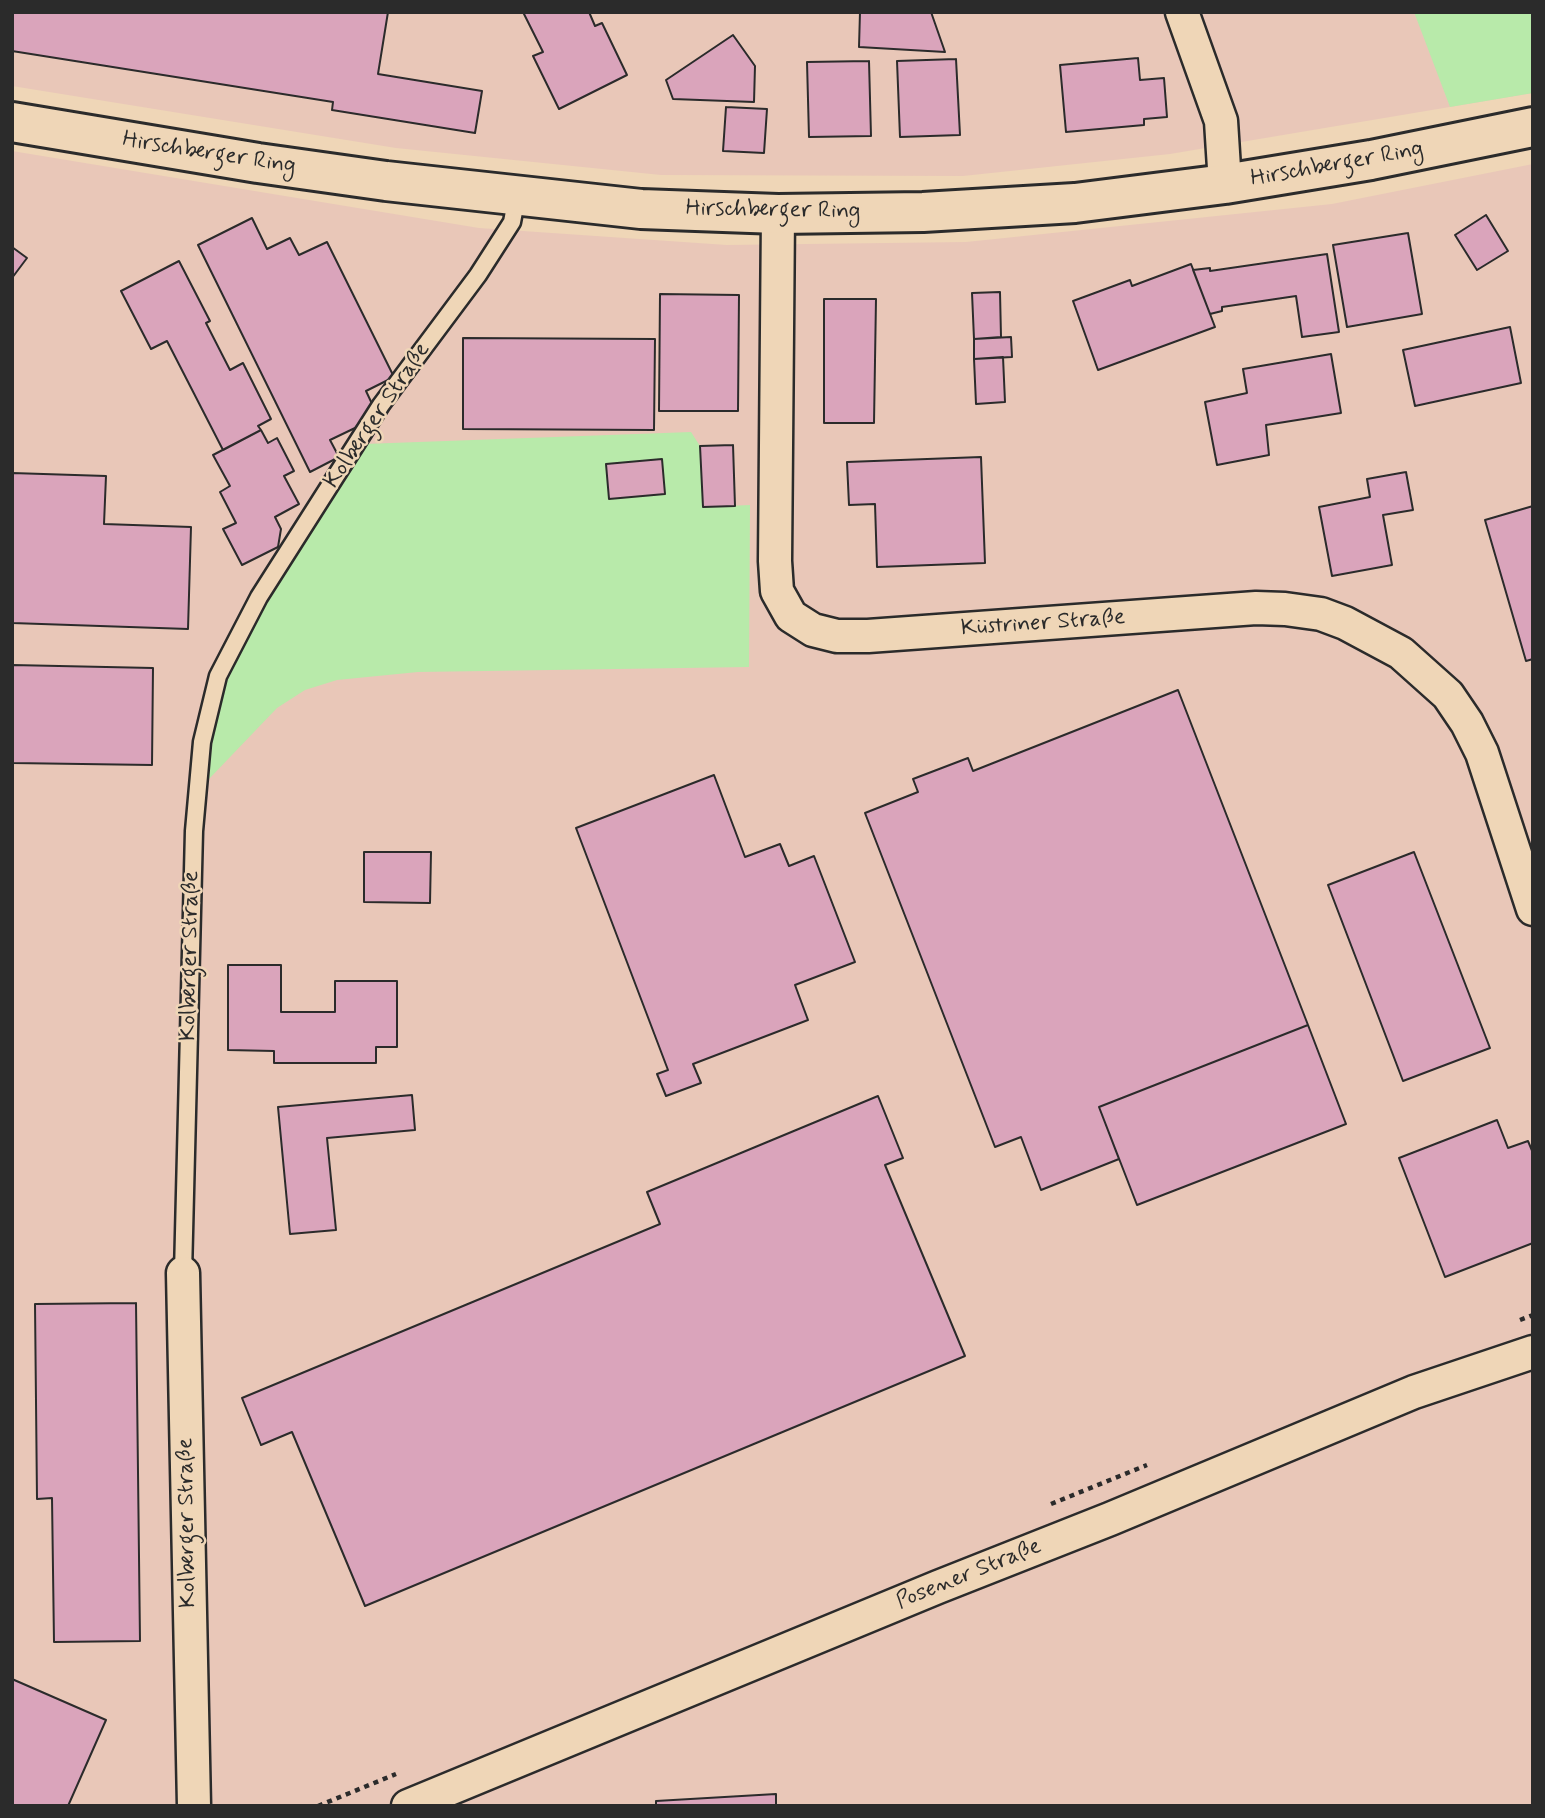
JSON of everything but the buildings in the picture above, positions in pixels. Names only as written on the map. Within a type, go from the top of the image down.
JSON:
[{"type":"street","points":[[1182,12],[1221,121],[1225,184]]},
{"type":"street","name":"Hirschberger Ring","points":[[12,122],[258,163],[517,196],[641,209],[778,214],[923,212],[1075,202],[1225,184],[1371,160],[1533,127]]},
{"type":"street","name":"Küstriner Straße","points":[[778,214],[775,561],[777,591],[791,616],[813,630],[837,636],[1256,608],[1321,614],[1345,623],[1401,653],[1448,695],[1467,723],[1482,753],[1533,909]]},
{"type":"street","name":"Kolberger Straße","points":[[183,1273],[194,1806]]},
{"type":"street","name":"Posener Straße","points":[[408,1806],[1414,1392],[1533,1352]]},
{"type":"lane","name":"Kolberger Straße","points":[[183,1273],[194,831],[202,742],[218,676],[259,597],[374,415],[478,275],[512,222],[517,196]]},
{"type":"shaded area","points":[[12,12],[1533,12],[1533,93],[1170,154],[963,176],[661,175],[396,148],[12,86]]},
{"type":"shaded area","points":[[12,151],[479,228],[727,245],[966,242],[1332,204],[1533,164],[1533,1806],[12,1806]]},
{"type":"green space","points":[[1414,12],[1533,12],[1533,93],[1450,107]]},
{"type":"green space","points":[[691,432],[700,446],[703,507],[750,505],[749,667],[418,672],[337,680],[305,690],[277,708],[208,780],[221,696],[234,660],[247,634],[364,444]]}]
